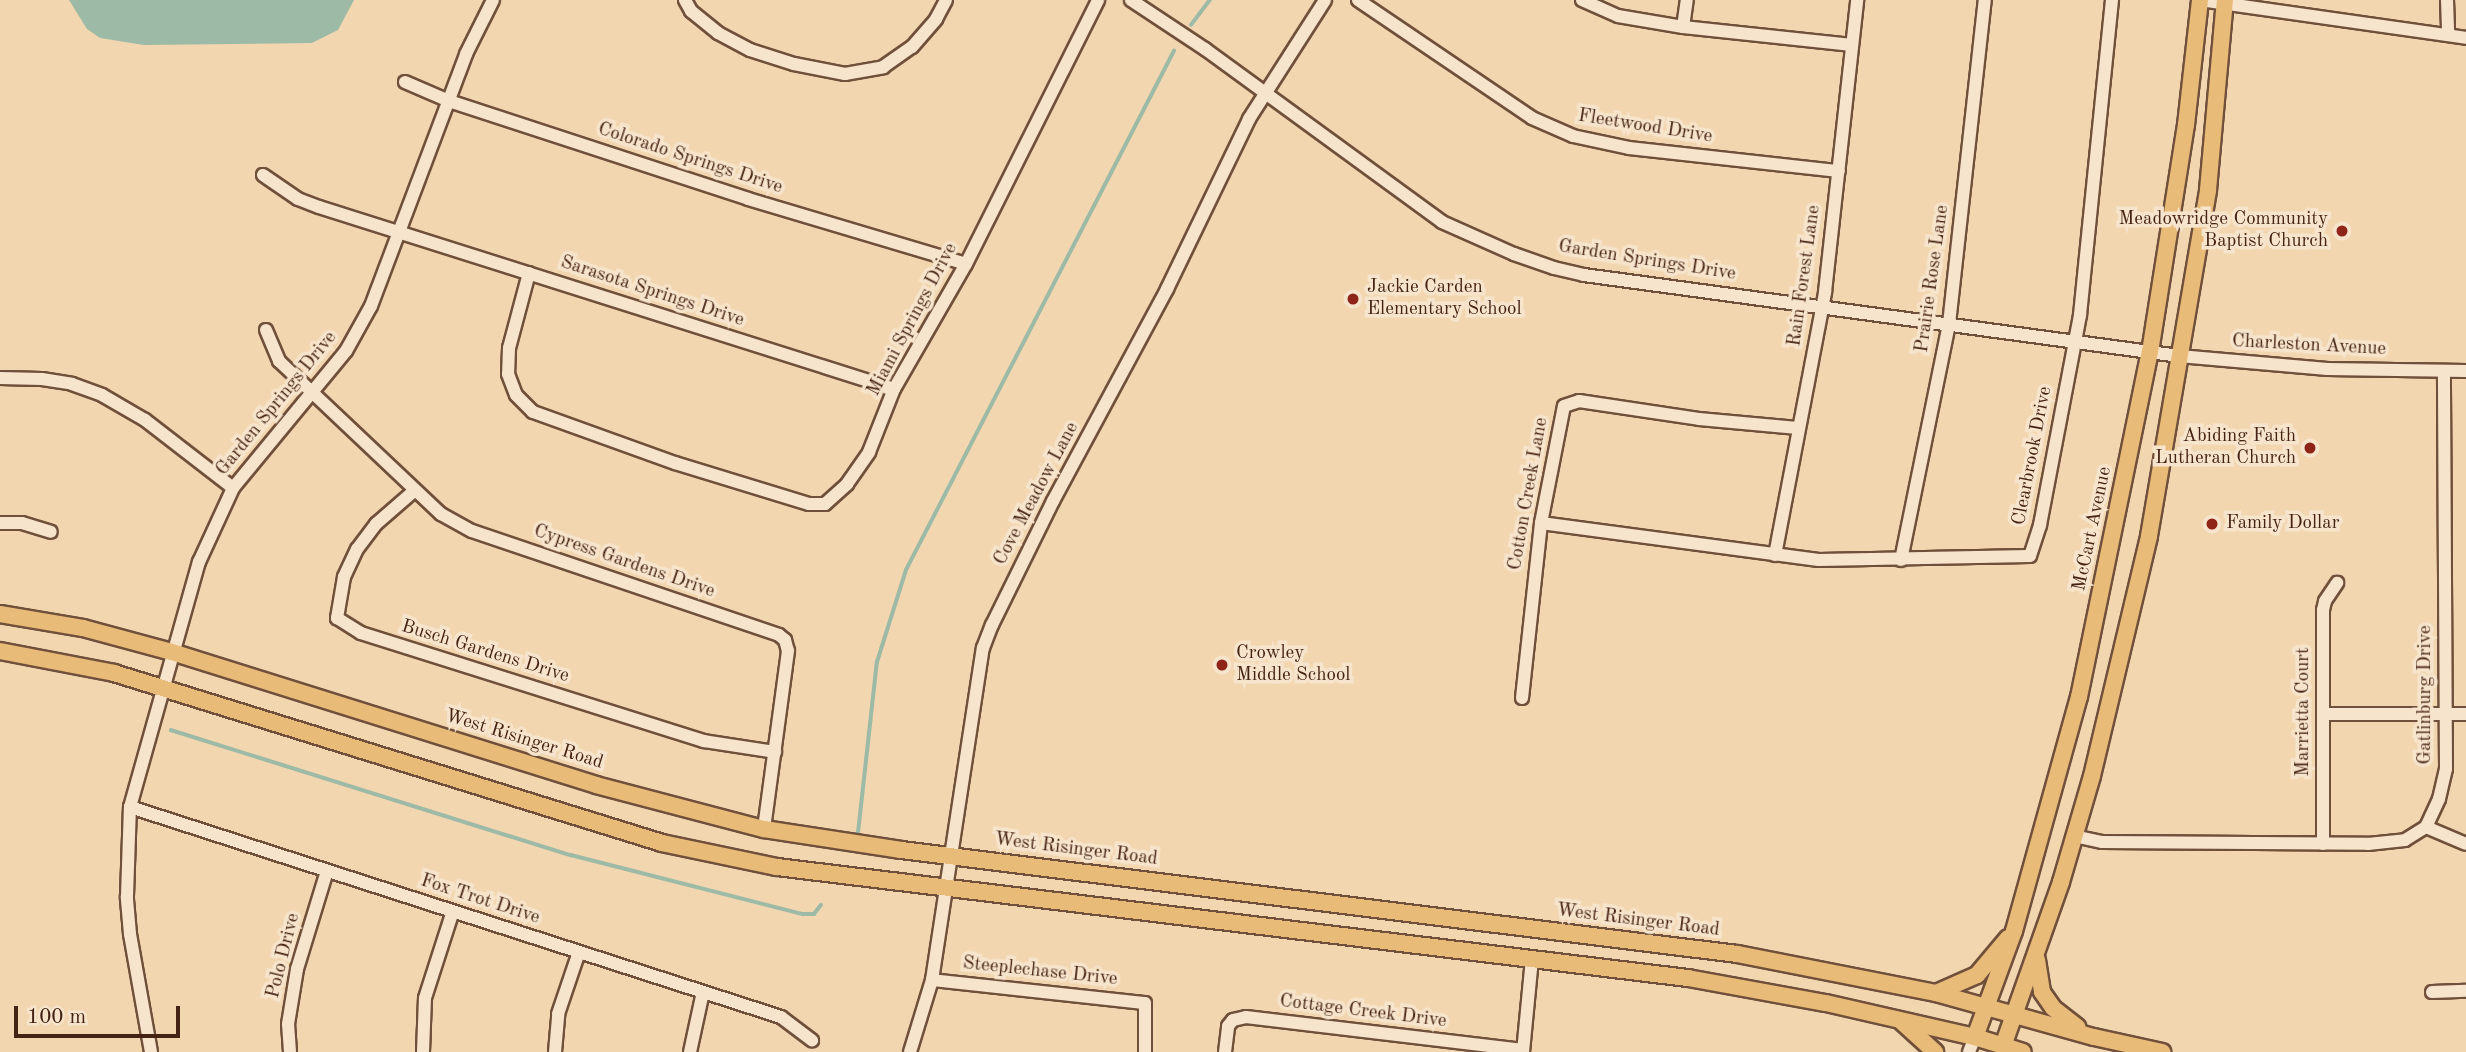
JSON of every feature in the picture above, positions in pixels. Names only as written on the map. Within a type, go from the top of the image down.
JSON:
[{"type":"main road","name":"McCart Avenue","points":[[1972,1044],[1988,1007],[2014,931],[2079,697],[2150,352],[2186,125],[2200,0]]},
{"type":"main road","points":[[2002,1049],[2074,836],[2144,556],[2208,190],[2225,2]]},
{"type":"main road","name":"West Risinger Road","points":[[0,614],[83,628],[172,652],[596,785],[764,829],[1737,954],[1936,993],[2094,1037],[2162,1052]]},
{"type":"main road","points":[[0,651],[75,663],[163,687],[662,843],[776,867],[1688,978],[1900,1020],[1972,1044],[2023,1052]]},
{"type":"main road","points":[[1532,959],[1536,930]]},
{"type":"main road","points":[[1936,993],[1977,975],[2014,931]]},
{"type":"main road","points":[[2036,952],[2038,980],[2053,1008],[2094,1037]]},
{"type":"main road","points":[[1900,1020],[1935,1052]]},
{"type":"street","name":"Garden Springs Drive","points":[[151,1052],[130,934],[127,896],[130,807],[172,652],[208,538],[233,488],[346,351],[359,329],[384,279],[466,54],[492,0]]},
{"type":"street","points":[[685,0],[691,11],[718,33],[750,50],[794,64],[845,74],[883,66],[912,47],[936,19],[946,0]]},
{"type":"street","name":"Miami Springs Drive","points":[[530,274],[509,348],[508,374],[516,395],[533,412],[674,463],[809,504],[825,504],[847,484],[869,452],[894,389],[966,264],[1098,0]]},
{"type":"street","name":"Garden Springs Drive","points":[[1131,0],[1265,92],[1442,222],[1514,254],[1584,275],[2150,352]]},
{"type":"street","name":"Cove Meadow Lane","points":[[910,1052],[932,979],[983,648],[992,625],[1053,501],[1167,289],[1265,92],[1325,0]]},
{"type":"street","name":"Fleetwood Drive","points":[[1358,0],[1532,118],[1573,136],[1629,148],[1839,171]]},
{"type":"street","points":[[1582,0],[1618,16],[1682,27],[1852,46]]},
{"type":"street","points":[[1682,27],[1687,0]]},
{"type":"street","name":"Rain Forest Lane","points":[[1775,555],[1822,306],[1857,0]]},
{"type":"street","name":"Prairie Rose Lane","points":[[1901,560],[1949,324],[1985,0]]},
{"type":"street","name":"Clearbrook Drive","points":[[1541,523],[1819,560],[2030,556],[2040,526],[2075,342],[2112,0]]},
{"type":"street","points":[[2200,0],[2466,38]]},
{"type":"street","points":[[2447,0],[2448,34]]},
{"type":"street","name":"Colorado Springs Drive","points":[[405,82],[449,101],[748,199],[966,264]]},
{"type":"street","name":"Sarasota Springs Drive","points":[[263,175],[298,199],[894,389]]},
{"type":"street","name":"Cypress Gardens Drive","points":[[266,330],[279,361],[441,514],[472,531],[779,635],[785,640],[788,651],[764,829]]},
{"type":"street","name":"Charleston Avenue","points":[[2150,352],[2327,369],[2466,371]]},
{"type":"street","name":"Gatlinburg Drive","points":[[2426,827],[2439,799],[2446,769],[2444,371]]},
{"type":"street","points":[[0,379],[52,381],[102,395],[145,420],[233,488]]},
{"type":"street","name":"Cotton Creek Lane","points":[[1522,698],[1541,523],[1562,413],[1570,403],[1579,401],[1699,419],[1798,428]]},
{"type":"street","name":"Busch Gardens Drive","points":[[414,491],[376,524],[357,549],[344,577],[337,618],[361,634],[704,741],[775,752]]},
{"type":"street","points":[[0,523],[22,523],[51,531]]},
{"type":"street","name":"Marrietta Court","points":[[2323,844],[2323,610],[2325,601],[2337,583]]},
{"type":"street","points":[[2324,714],[2466,714]]},
{"type":"street","name":"Fox Trot Drive","points":[[130,807],[781,1017],[812,1040]]},
{"type":"street","points":[[2074,836],[2102,842],[2323,844],[2405,840],[2426,827],[2466,844]]},
{"type":"street","name":"Polo Drive","points":[[290,1052],[288,1024],[297,969],[327,871]]},
{"type":"street","points":[[423,1052],[425,998],[453,911]]},
{"type":"street","points":[[555,1052],[558,1014],[579,952]]},
{"type":"street","points":[[1523,1051],[1532,959]]},
{"type":"street","name":"Steeplechase Drive","points":[[932,979],[1145,1003],[1145,1052]]},
{"type":"street","points":[[2432,992],[2466,991]]},
{"type":"street","points":[[690,1052],[703,992]]},
{"type":"street","name":"Cottage Creek Drive","points":[[1225,1052],[1227,1026],[1233,1020],[1246,1017],[1523,1051]]},
{"type":"shaded area","points":[[69,0],[354,0],[338,30],[312,43],[144,45],[100,38],[87,29]]},
{"type":"waterway","points":[[1191,25],[1210,0]]},
{"type":"waterway","points":[[858,833],[877,662],[906,570],[1174,51]]},
{"type":"waterway","points":[[171,730],[571,855],[803,914],[814,914],[821,905]]},
{"type":"place","name":"Meadowridge Community Baptist Church","points":[[2342,231]]},
{"type":"place","name":"Jackie Carden Elementary School","points":[[1353,299]]},
{"type":"place","name":"Abiding Faith Lutheran Church","points":[[2310,448]]},
{"type":"place","name":"Family Dollar","points":[[2212,524]]},
{"type":"place","name":"Crowley Middle School","points":[[1222,665]]}]
